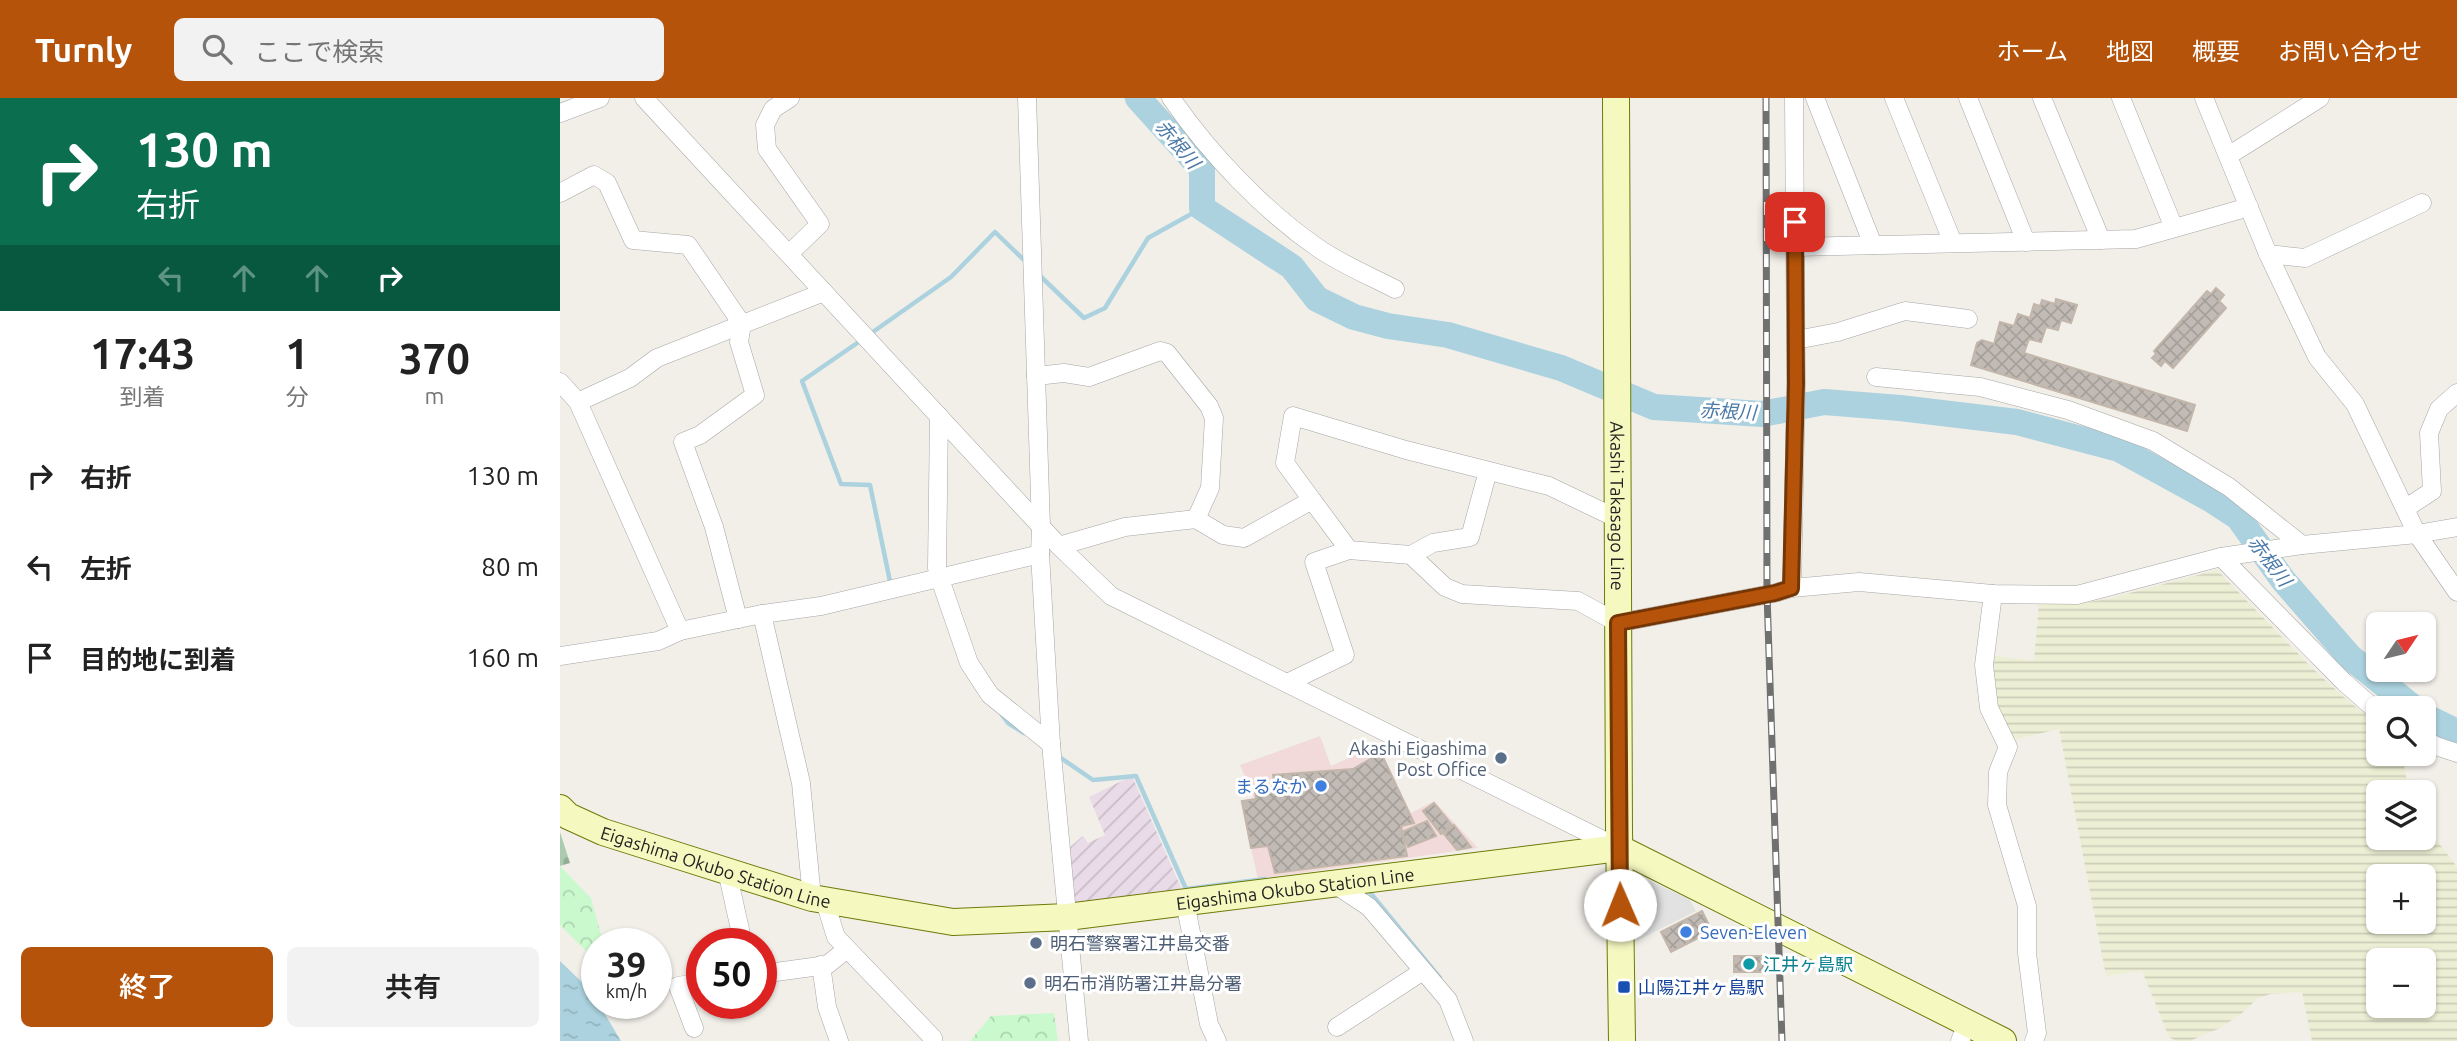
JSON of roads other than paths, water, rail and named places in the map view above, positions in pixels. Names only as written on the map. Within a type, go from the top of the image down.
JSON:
[{"type":"main road","name":"Akashi Takasago Line","points":[[1616,98],[1622,1041]]},
{"type":"main road","name":"Eigashima Okubo Station Line","points":[[560,808],[568,816],[603,832],[818,900],[953,922],[1067,917],[1619,848]]},
{"type":"main road","points":[[1619,848],[1963,1032],[2003,1041]]},
{"type":"street","points":[[560,113],[600,98]]},
{"type":"street","points":[[644,98],[1041,527],[1111,596],[1619,848]]},
{"type":"street","points":[[789,254],[820,224],[767,149],[765,125],[773,108],[790,98]]},
{"type":"street","points":[[1027,98],[1040,554],[1051,744],[1079,1041]]},
{"type":"street","points":[[1171,98],[1192,129],[1259,200],[1319,249],[1395,289]]},
{"type":"street","points":[[1791,588],[1796,432],[1794,98]]},
{"type":"street","points":[[1815,98],[1873,245]]},
{"type":"street","points":[[1894,98],[1953,243]]},
{"type":"street","points":[[1968,98],[2026,242]]},
{"type":"street","points":[[2042,98],[2101,240]]},
{"type":"street","points":[[2121,98],[2174,228]]},
{"type":"street","points":[[2204,98],[2268,254],[2317,357],[2355,404],[2417,534],[2457,592]]},
{"type":"street","points":[[2228,156],[2316,99]]},
{"type":"street","points":[[560,193],[594,175],[607,183],[633,240],[688,245],[742,324],[739,341],[755,395],[699,435],[683,442],[714,527],[738,619]]},
{"type":"street","points":[[2268,254],[2305,258],[2422,203]]},
{"type":"street","points":[[1795,247],[2136,239],[2249,206]]},
{"type":"street","points":[[579,402],[630,378],[657,358],[824,292]]},
{"type":"street","points":[[1796,340],[1838,332],[1905,311],[1968,319]]},
{"type":"street","points":[[1037,376],[1064,373],[1089,377],[1160,351],[1167,353],[1209,406],[1214,418],[1210,488],[1196,519]]},
{"type":"street","points":[[1876,377],[1980,387],[2068,410],[2153,441],[2229,487],[2302,545]]},
{"type":"street","points":[[560,382],[579,402],[680,631]]},
{"type":"street","points":[[2406,508],[2431,491],[2429,433],[2439,409],[2457,393]]},
{"type":"street","points":[[939,416],[937,568],[968,663],[990,695],[1051,744]]},
{"type":"street","points":[[1349,550],[1285,463],[1293,416],[1406,450],[1549,486],[1618,519]]},
{"type":"street","points":[[1287,683],[1345,654],[1314,562],[1349,550],[1410,555],[1433,543],[1470,537],[1488,471]]},
{"type":"street","points":[[1059,546],[1125,527],[1196,519],[1223,536],[1244,538],[1312,500]]},
{"type":"street","points":[[1410,555],[1445,587],[1462,594],[1578,601],[1618,623],[1791,588],[1858,582],[1993,594],[2077,595],[2221,557],[2457,527]]},
{"type":"street","points":[[560,656],[658,641],[680,631],[762,614],[821,606],[1040,554]]},
{"type":"street","points":[[2221,557],[2366,701]]},
{"type":"street","points":[[1993,594],[1984,665],[1989,708],[2008,747],[1998,772],[1997,805],[2027,906],[2027,953],[2038,1033],[2034,1041]]},
{"type":"street","points":[[762,614],[801,783],[818,900],[836,937],[933,1041]]},
{"type":"street","points":[[2436,746],[2457,753]]},
{"type":"street","points":[[727,871],[740,928]]},
{"type":"street","points":[[1333,883],[1369,907],[1448,1000],[1464,1041]]},
{"type":"street","points":[[1185,902],[1209,1024],[1217,1041]]},
{"type":"street","points":[[777,972],[827,965],[847,949]]},
{"type":"street","points":[[821,965],[827,1007],[839,1041]]},
{"type":"street","points":[[1337,1027],[1423,971]]},
{"type":"street","points":[[686,985],[678,986],[686,1007]]},
{"type":"street","points":[[691,1019],[694,1028]]},
{"type":"water","points":[[1124,98],[1143,98],[1168,120],[1193,159],[1163,132],[1147,126]]},
{"type":"water","points":[[560,961],[581,981],[581,1019],[608,1019],[621,1041],[560,1041]]},
{"type":"waterway","name":"赤根川","points":[[1138,98],[1202,169],[1202,208],[1292,267],[1317,299],[1354,317],[1388,326],[1448,335],[1561,368],[1654,407],[1762,414],[1824,402],[1900,408],[2017,422],[2119,449],[2238,517],[2283,580],[2350,657],[2399,696]]},
{"type":"waterway","points":[[1037,273],[1084,318],[1105,308],[1148,238],[1202,208]]},
{"type":"waterway","points":[[870,334],[951,277],[995,232],[1026,262]]},
{"type":"waterway","points":[[863,339],[802,381],[841,484],[870,485],[891,586]]},
{"type":"waterway","points":[[1002,715],[1008,723],[1024,733]]},
{"type":"waterway","name":"赤根川","points":[[2436,722],[2457,732]]},
{"type":"waterway","points":[[1058,756],[1093,780],[1136,776],[1186,889],[1265,879]]},
{"type":"waterway","points":[[1368,890],[1440,978]]},
{"type":"railway","points":[[1766,98],[1767,594],[1782,1041]]},
{"type":"place","name":"Akashi Eigashima Post Office","points":[[1501,758]]},
{"type":"place","name":"まるなか","points":[[1321,786]]},
{"type":"place","name":"Seven-Eleven","points":[[1686,932]]},
{"type":"place","name":"明石警察署江井島交番","points":[[1036,943]]},
{"type":"place","name":"江井ヶ島駅","points":[[1749,964]]},
{"type":"place","name":"明石市消防署江井島分署","points":[[1030,983]]},
{"type":"place","name":"山陽江井ヶ島駅","points":[[1624,987]]}]
